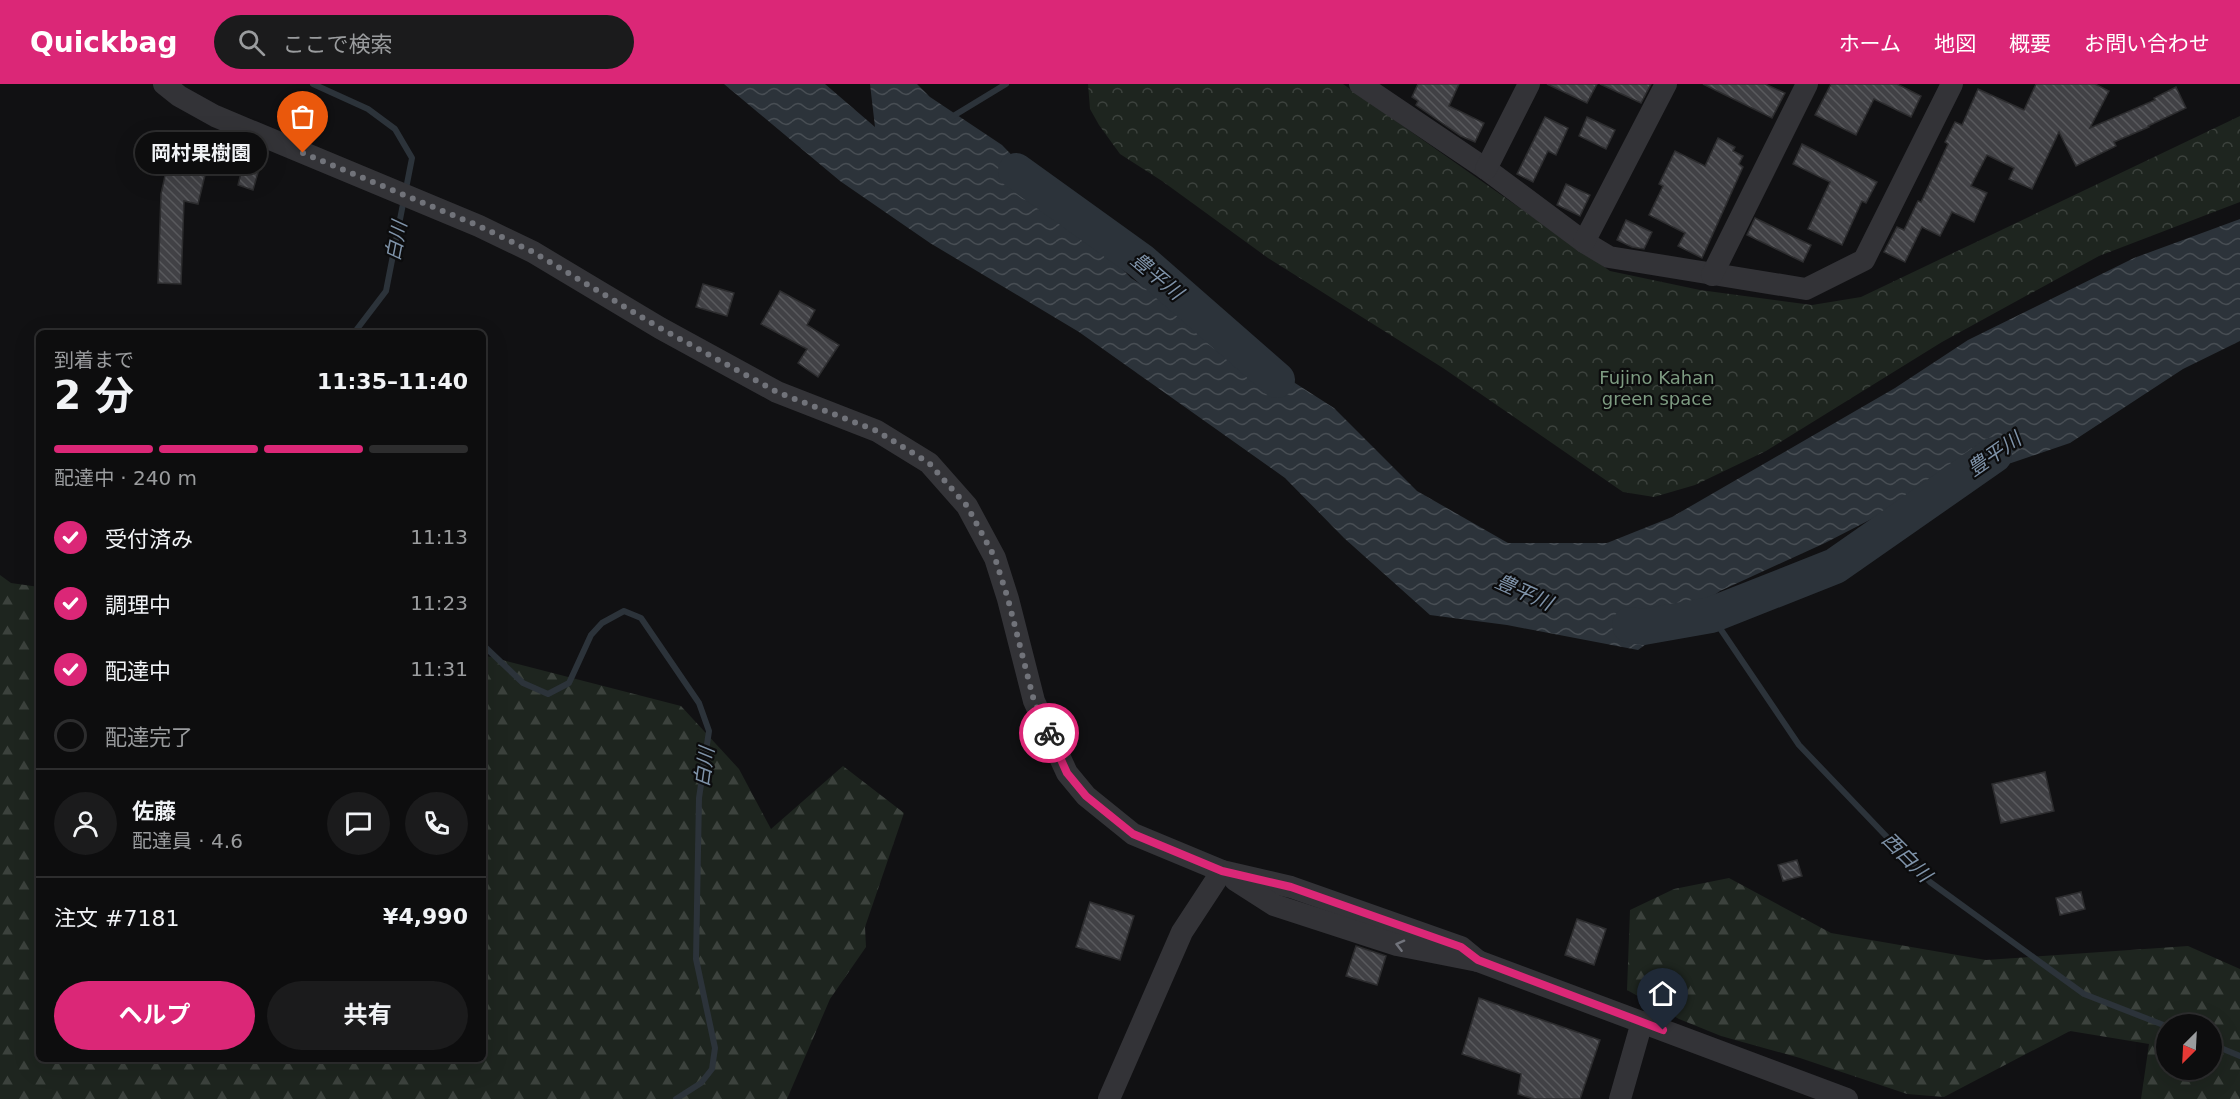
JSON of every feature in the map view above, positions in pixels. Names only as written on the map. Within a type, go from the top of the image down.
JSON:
[{"type":"street","points":[[164,84],[179,96],[215,116],[479,226],[533,252],[660,328],[767,386],[877,431],[929,463],[967,506],[995,558],[1034,701],[1067,773],[1086,796],[1133,834],[1222,871],[1274,905],[1397,945],[1478,960],[1847,1099]]},
{"type":"street","points":[[1360,84],[1389,93],[1486,169],[1584,242],[1609,257],[1806,289],[1864,260],[1952,84]]},
{"type":"street","points":[[1486,169],[1529,84]]},
{"type":"street","points":[[1584,242],[1666,84]]},
{"type":"street","points":[[1712,275],[1807,84]]},
{"type":"street","points":[[1109,1099],[1182,932],[1222,871]]},
{"type":"street","points":[[1620,1099],[1642,1022]]},
{"type":"green space","name":"Fujino Kahan green space","points":[[1088,84],[1343,84],[1610,271],[1700,290],[1812,305],[1861,297],[2240,116],[2240,202],[2099,256],[1942,342],[1766,451],[1695,485],[1654,497],[1623,492],[1443,368],[1268,258],[1162,181],[1120,154],[1090,109]]},
{"type":"green space","points":[[0,575],[11,583],[36,587],[36,1062],[486,1062],[486,656],[681,706],[739,769],[771,829],[843,766],[904,813],[865,927],[866,947],[830,999],[787,1099],[0,1099]]},
{"type":"green space","points":[[1729,878],[1831,933],[1986,960],[2188,946],[2240,969],[2240,1099],[2141,1099],[2149,1044],[2070,1031],[1944,1097],[1907,1094],[1800,1058],[1721,1036],[1679,1019],[1627,990],[1630,910],[1674,889]]},
{"type":"water","points":[[724,84],[825,84],[875,127],[870,84],[917,84],[930,97],[1002,145],[1131,278],[1334,408],[1417,491],[1508,543],[1607,543],[1672,517],[1895,388],[1968,340],[2134,258],[2240,219],[2240,341],[2183,369],[2070,443],[1920,494],[1825,543],[1720,591],[1638,650],[1507,625],[1430,615],[1344,538],[1285,478],[1079,332],[930,243],[840,181]]},
{"type":"building","points":[[1418,84],[1459,84],[1449,106],[1484,123],[1475,142],[1461,136],[1416,105],[1418,101],[1412,97]]},
{"type":"building","points":[[1547,84],[1597,84],[1587,103]]},
{"type":"building","points":[[1600,84],[1651,84],[1641,103]]},
{"type":"building","points":[[1703,84],[1765,84],[1785,93],[1772,118]]},
{"type":"building","points":[[1831,84],[1897,84],[1921,96],[1911,117],[1874,99],[1856,135],[1815,115]]},
{"type":"building","points":[[2036,84],[2095,84],[2109,91],[2090,128],[2155,100],[2154,98],[2176,87],[2186,108],[2114,142],[2116,146],[2076,166],[2059,132],[2032,189],[2009,179],[2014,168],[1987,155],[1971,186],[1987,193],[1974,222],[1952,212],[1940,236],[1922,227],[1905,262],[1884,252],[1897,227],[1904,230],[1918,201],[1921,202],[1948,144],[1945,142],[1955,122],[1962,125],[1978,89],[2024,110]]},
{"type":"building","points":[[1545,117],[1568,128],[1556,155],[1548,151],[1533,182],[1517,174]]},
{"type":"building","points":[[1587,117],[1615,130],[1606,149],[1579,136]]},
{"type":"building","points":[[1718,138],[1735,147],[1733,151],[1743,156],[1739,164],[1743,167],[1702,258],[1678,246],[1685,233],[1649,215],[1663,186],[1659,184],[1675,151],[1705,166]]},
{"type":"building","points":[[1802,144],[1877,182],[1866,203],[1862,201],[1842,245],[1808,229],[1830,182],[1793,164]]},
{"type":"building","points":[[168,162],[206,171],[198,204],[184,201],[181,284],[158,283],[161,194]]},
{"type":"building","points":[[243,165],[259,169],[253,190],[238,185]]},
{"type":"building","points":[[1566,184],[1590,195],[1580,216],[1557,205]]},
{"type":"building","points":[[1755,218],[1811,245],[1803,262],[1747,235]]},
{"type":"building","points":[[1626,220],[1652,232],[1644,249],[1632,247],[1617,240]]},
{"type":"building","points":[[703,284],[734,293],[727,316],[696,307]]},
{"type":"building","points":[[780,291],[815,310],[807,325],[839,345],[818,377],[798,363],[807,349],[761,324]]},
{"type":"building","points":[[2045,772],[2054,811],[2001,823],[1992,784]]},
{"type":"building","points":[[1797,860],[1802,876],[1783,881],[1778,865]]},
{"type":"building","points":[[2081,892],[2085,909],[2060,915],[2056,898]]},
{"type":"building","points":[[1090,902],[1134,916],[1120,960],[1076,947]]},
{"type":"building","points":[[1577,919],[1606,929],[1594,965],[1565,955]]},
{"type":"building","points":[[1356,946],[1386,956],[1377,985],[1346,976]]},
{"type":"building","points":[[1479,998],[1600,1040],[1580,1099],[1534,1099],[1518,1094],[1521,1074],[1462,1054]]},
{"type":"waterway","name":"白川","points":[[313,84],[368,109],[395,129],[412,158],[386,291],[356,330]]},
{"type":"waterway","points":[[950,118],[1006,84]]},
{"type":"waterway","name":"豊平川","points":[[1016,171],[1141,261],[1277,380]]},
{"type":"waterway","name":"豊平川","points":[[1630,625],[1643,627],[1711,615],[1835,566],[1994,455]]},
{"type":"waterway","name":"白川","points":[[486,648],[523,683],[548,694],[569,683],[591,635],[602,623],[624,611],[641,618],[699,703],[709,731],[699,798],[696,959],[715,1048],[712,1069],[701,1083],[676,1099]]},
{"type":"waterway","name":"西白川","points":[[1711,615],[1799,745],[1930,882],[2084,994],[2156,1022]]},
{"type":"waterway","name":"西白川","points":[[2222,1049],[2240,1056]]},
{"type":"way so far","points":[[303,153],[479,226],[533,252],[660,328],[777,392],[877,431],[929,463],[967,506],[995,558],[1034,701],[1049,733]]},
{"type":"place","name":"岡村果樹園","points":[[303,153]]},
{"type":"route","points":[[1049,733],[1067,773],[1086,796],[1133,834],[1222,871],[1291,887],[1461,947],[1478,960],[1663,1030]]}]
